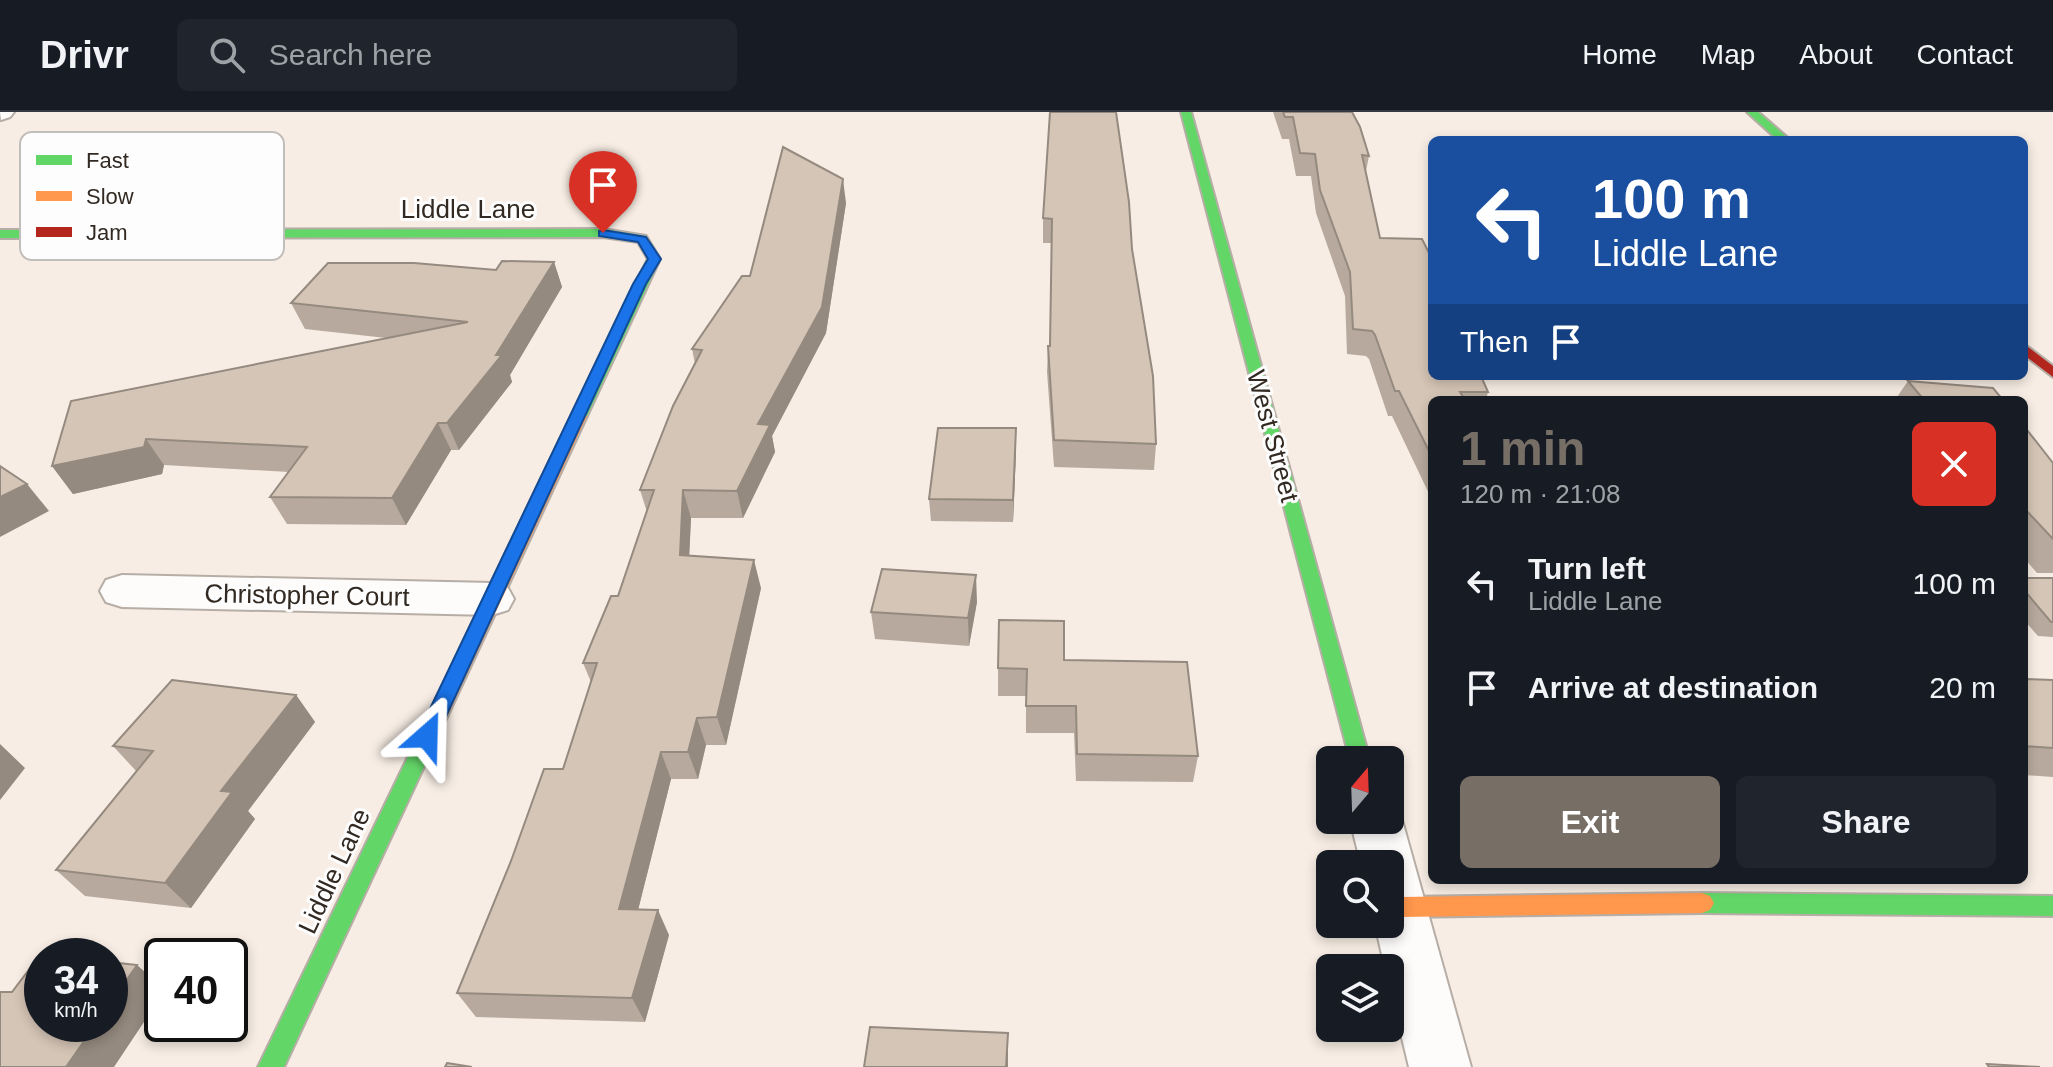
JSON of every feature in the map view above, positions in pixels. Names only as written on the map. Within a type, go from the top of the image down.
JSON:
[{"type":"street","name":"West Street","points":[[1186,112],[1356,746]]},
{"type":"street","points":[[1752,112],[1780,136]]},
{"type":"street","name":"Liddle Lane","points":[[271,1067],[654,259],[642,239],[603,233],[284,234]]},
{"type":"street","name":"Liddle Lane","points":[[0,234],[20,234]]},
{"type":"street","points":[[2028,351],[2053,373]]},
{"type":"street","name":"Christopher Court","points":[[122,591],[492,599]]},
{"type":"street","points":[[1404,882],[1428,883]]},
{"type":"street","points":[[1437,884],[1715,903],[2053,906]]},
{"type":"street","points":[[1404,925],[1440,1067]]},
{"type":"building","points":[[1050,112],[1116,112],[1129,202],[1132,249],[1153,376],[1156,444],[1054,440],[1048,346],[1052,219],[1043,218]]},
{"type":"building","points":[[1283,112],[1352,112],[1369,156],[1362,155],[1380,238],[1422,239],[1428,251],[1428,380],[1483,380],[1488,392],[1428,396],[1428,449],[1399,391],[1395,391],[1375,335],[1372,331],[1353,329],[1350,272],[1320,190],[1315,154],[1300,153],[1293,117],[1285,117]]},
{"type":"building","points":[[783,147],[843,179],[822,307],[758,424],[770,425],[737,491],[683,490],[680,555],[754,560],[717,717],[697,718],[688,752],[661,752],[619,909],[658,910],[632,998],[457,993],[511,861],[544,769],[563,769],[597,663],[583,663],[611,596],[618,596],[654,490],[640,490],[673,406],[702,350],[692,349],[742,276],[750,276]]},
{"type":"building","points":[[502,261],[554,262],[496,355],[502,355],[447,423],[438,423],[392,498],[270,497],[307,447],[146,439],[144,447],[52,466],[71,401],[468,322],[291,303],[328,263],[414,263],[496,270]]},
{"type":"building","points":[[1908,381],[1993,388],[2000,396],[1921,396]]},
{"type":"building","points":[[938,428],[1016,428],[1013,500],[929,499]]},
{"type":"building","points":[[2028,431],[2053,463],[2053,539],[2028,512]]},
{"type":"building","points":[[0,466],[27,484],[0,497]]},
{"type":"building","points":[[882,569],[976,575],[968,618],[871,612]]},
{"type":"building","points":[[2028,578],[2053,578],[2051,622],[2028,595]]},
{"type":"building","points":[[999,620],[1064,621],[1064,660],[1187,662],[1198,756],[1077,754],[1076,706],[1026,706],[1027,669],[998,668]]},
{"type":"building","points":[[2028,679],[2053,680],[2053,748],[2028,746]]},
{"type":"building","points":[[172,680],[296,695],[221,791],[232,792],[165,883],[56,870],[153,751],[113,746]]},
{"type":"building","points":[[128,964],[137,965],[128,978]]},
{"type":"building","points":[[24,976],[24,1042],[83,1042],[66,1067],[0,1067],[0,992],[12,992]]},
{"type":"building","points":[[870,1027],[1008,1033],[1006,1067],[864,1067]]},
{"type":"building","points":[[447,1063],[472,1067],[445,1067]]},
{"type":"building","points":[[1987,1064],[2040,1067],[1989,1067]]},
{"type":"traffic: fast","points":[[1186,112],[1356,746]]},
{"type":"traffic: fast","points":[[1752,112],[1780,136]]},
{"type":"traffic: fast","points":[[284,234],[603,233],[642,239],[654,259],[579,416]]},
{"type":"traffic: fast","points":[[0,234],[20,234]]},
{"type":"traffic: fast","points":[[271,1067],[431,730]]},
{"type":"traffic: fast","points":[[1702,903],[2053,906]]},
{"type":"traffic: slow","points":[[431,730],[579,416]]},
{"type":"traffic: slow","points":[[1404,907],[1702,903]]},
{"type":"traffic: jam","points":[[2028,351],[2053,373]]},
{"type":"route","points":[[427,736],[654,259],[642,239],[603,233]]}]
